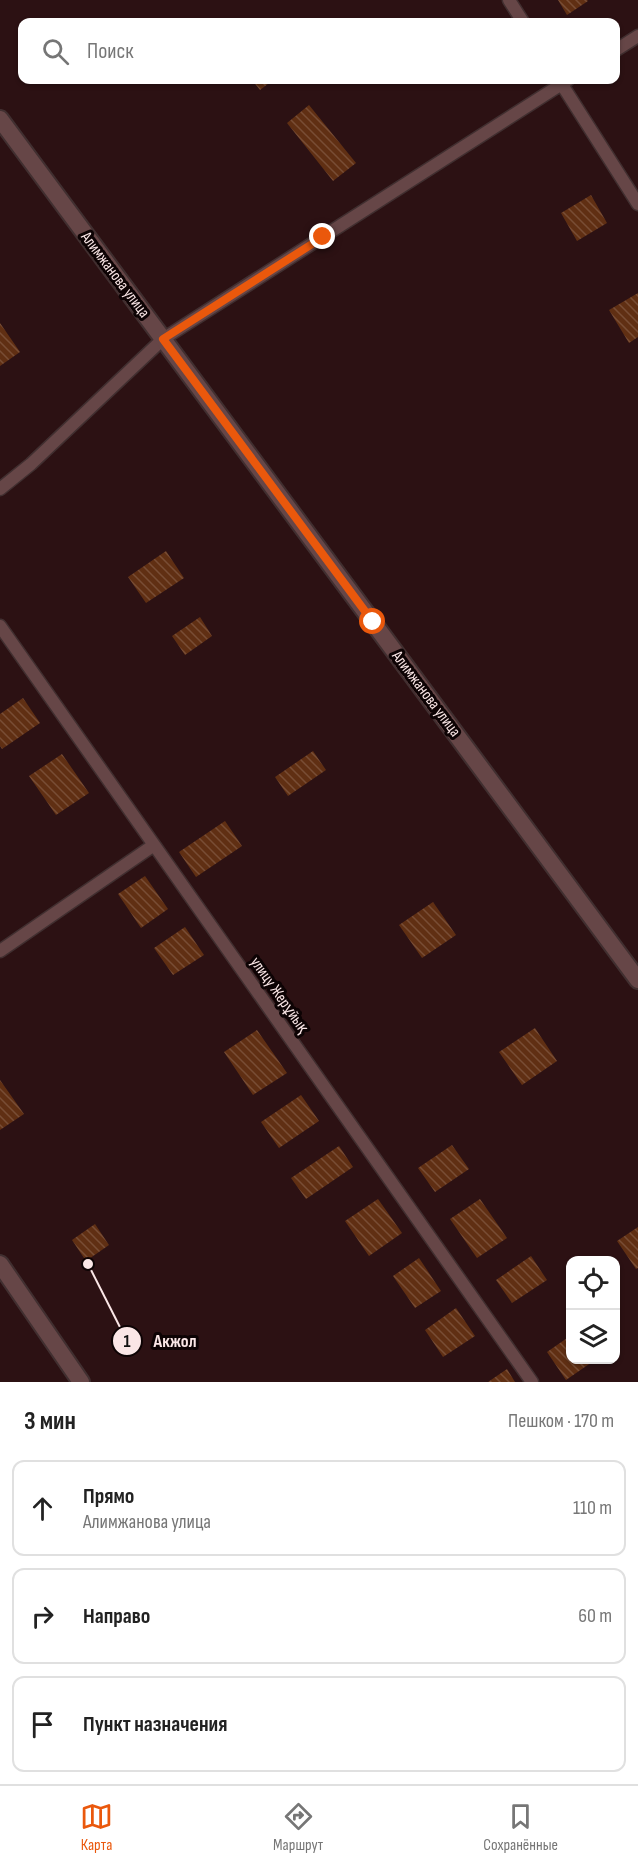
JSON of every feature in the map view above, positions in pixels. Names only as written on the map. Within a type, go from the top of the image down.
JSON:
[{"type":"street","name":"Алимжанова улица","points":[[0,119],[638,980]]},
{"type":"street","points":[[0,1264],[81,1382]]},
{"type":"lane","points":[[509,0],[520,18]]},
{"type":"lane","points":[[620,47],[638,36]]},
{"type":"lane","points":[[0,489],[31,464],[163,339],[558,84]]},
{"type":"lane","points":[[565,84],[638,204]]},
{"type":"lane","name":"улицу Жерұйық","points":[[0,626],[532,1382]]},
{"type":"lane","points":[[0,951],[154,845]]},
{"type":"building","points":[[558,0],[587,0],[588,1],[567,15]]},
{"type":"building","points":[[255,84],[268,84],[260,90]]},
{"type":"building","points":[[309,105],[356,163],[333,181],[287,123]]},
{"type":"building","points":[[591,195],[607,223],[577,241],[561,213]]},
{"type":"building","points":[[638,293],[638,337],[629,343],[609,310]]},
{"type":"building","points":[[0,323],[20,352],[0,366]]},
{"type":"building","points":[[166,551],[184,578],[146,603],[128,577]]},
{"type":"building","points":[[200,617],[212,636],[185,655],[172,636]]},
{"type":"building","points":[[23,698],[40,723],[2,749],[0,746],[0,714]]},
{"type":"building","points":[[313,751],[326,770],[288,796],[275,777]]},
{"type":"building","points":[[62,754],[89,793],[56,815],[29,776]]},
{"type":"building","points":[[225,821],[242,846],[196,877],[179,852]]},
{"type":"building","points":[[145,876],[168,909],[141,928],[118,894]]},
{"type":"building","points":[[433,902],[456,935],[422,958],[399,925]]},
{"type":"building","points":[[185,927],[204,955],[173,975],[154,948]]},
{"type":"building","points":[[535,1028],[557,1061],[522,1085],[499,1052]]},
{"type":"building","points":[[257,1030],[287,1073],[253,1095],[224,1052]]},
{"type":"building","points":[[0,1080],[24,1114],[0,1130]]},
{"type":"building","points":[[301,1095],[319,1121],[279,1148],[261,1122]]},
{"type":"building","points":[[452,1145],[469,1169],[435,1192],[418,1168]]},
{"type":"building","points":[[339,1146],[353,1167],[306,1199],[291,1178]]},
{"type":"building","points":[[378,1199],[402,1233],[369,1256],[345,1221]]},
{"type":"building","points":[[480,1199],[507,1238],[477,1258],[450,1219]]},
{"type":"building","points":[[95,1224],[109,1245],[86,1261],[72,1240]]},
{"type":"building","points":[[638,1227],[638,1268],[636,1269],[617,1241]]},
{"type":"building","points":[[531,1256],[547,1280],[512,1303],[496,1280]]},
{"type":"building","points":[[419,1258],[441,1291],[415,1308],[393,1276]]},
{"type":"building","points":[[456,1308],[475,1336],[443,1357],[425,1330]]},
{"type":"building","points":[[566,1339],[566,1364],[589,1364],[566,1380],[547,1352]]},
{"type":"building","points":[[507,1369],[515,1382],[488,1382]]},
{"type":"place","name":"Акжол","points":[[88,1264]]},
{"type":"route","points":[[323,237],[163,339],[373,622]]}]
